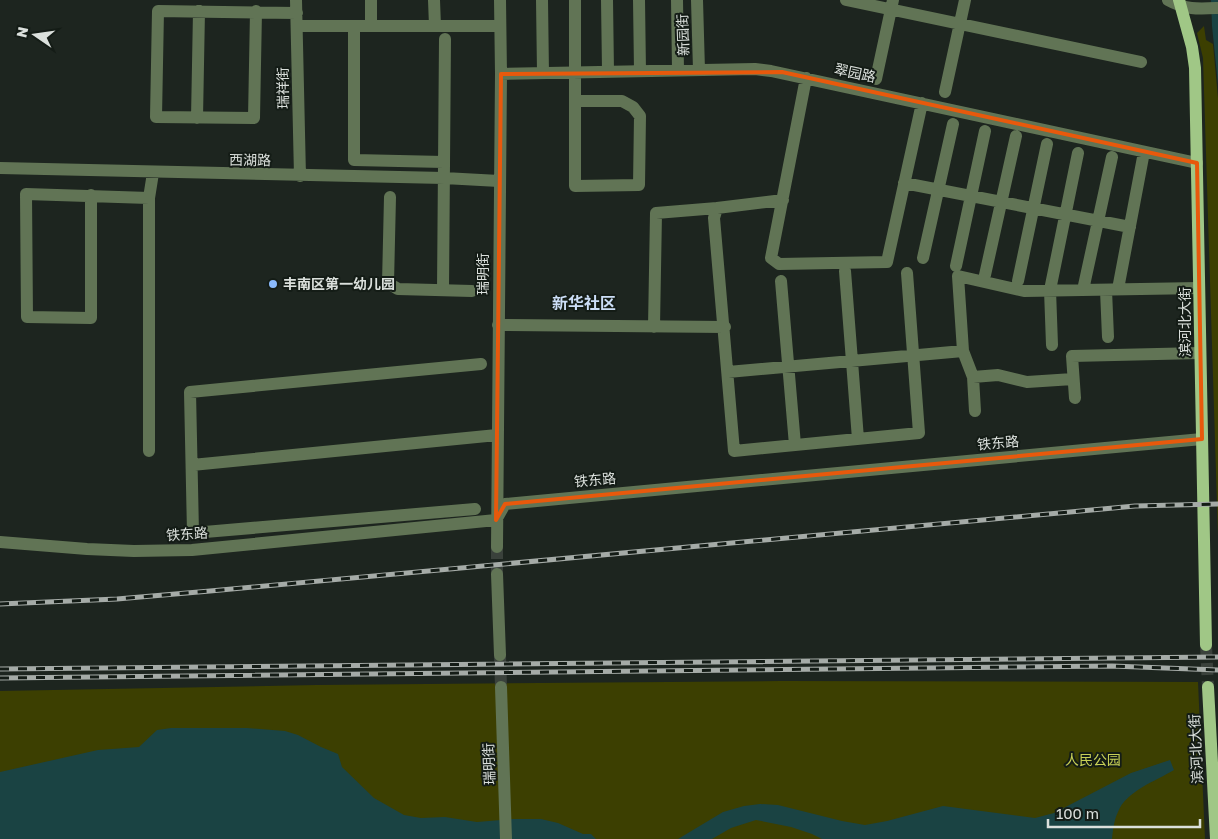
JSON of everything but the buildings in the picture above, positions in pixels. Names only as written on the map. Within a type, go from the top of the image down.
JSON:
[{"type":"main road","name":"滨河北大街","points":[[1180,4],[1192,47],[1195,68],[1206,645]]},
{"type":"main road","name":"滨河北大街","points":[[1208,686],[1216,839]]},
{"type":"street","points":[[371,0],[371,26]]},
{"type":"street","points":[[434,0],[435,26]]},
{"type":"street","name":"瑞明街","points":[[496,547],[501,74],[500,0]]},
{"type":"street","points":[[542,0],[543,73]]},
{"type":"street","points":[[575,0],[575,186],[640,185],[640,116],[633,107],[622,101],[576,101]]},
{"type":"street","points":[[607,0],[608,71]]},
{"type":"street","points":[[639,0],[640,71]]},
{"type":"street","points":[[677,0],[678,70]]},
{"type":"street","name":"新园街","points":[[697,0],[699,70]]},
{"type":"street","points":[[846,0],[892,5],[960,24],[1141,62]]},
{"type":"street","points":[[945,92],[966,0]]},
{"type":"street","points":[[1168,0],[1199,9],[1218,8]]},
{"type":"street","points":[[876,79],[892,5]]},
{"type":"street","points":[[256,11],[254,118],[156,117],[158,11],[256,11],[297,6]]},
{"type":"street","name":"瑞祥街","points":[[297,6],[300,176]]},
{"type":"street","points":[[197,118],[198,11]]},
{"type":"street","points":[[297,26],[500,26]]},
{"type":"street","points":[[354,26],[354,160],[444,162]]},
{"type":"street","points":[[442,290],[445,39]]},
{"type":"street","name":"翠园路","points":[[501,74],[755,69],[806,78],[1197,163]]},
{"type":"street","points":[[806,78],[771,258],[779,264],[886,262],[922,103]]},
{"type":"street","points":[[924,258],[953,124]]},
{"type":"street","points":[[956,266],[985,130]]},
{"type":"street","points":[[985,275],[1016,136]]},
{"type":"street","points":[[1018,282],[1047,144]]},
{"type":"street","points":[[1108,337],[1112,289],[1130,227],[1144,152]]},
{"type":"street","points":[[1052,344],[1050,290],[1078,153]]},
{"type":"street","points":[[1083,290],[1112,157]]},
{"type":"street","name":"西湖路","points":[[0,168],[444,178],[499,181]]},
{"type":"street","points":[[149,451],[149,198],[153,172]]},
{"type":"street","points":[[904,183],[1130,227]]},
{"type":"street","points":[[91,195],[91,318],[27,318],[26,194],[91,195],[149,198]]},
{"type":"street","points":[[390,196],[388,283],[398,289],[472,291]]},
{"type":"street","points":[[654,327],[656,213],[783,200]]},
{"type":"street","points":[[717,208],[714,218],[725,328],[734,451],[919,433],[907,273]]},
{"type":"street","points":[[845,271],[858,439]]},
{"type":"street","points":[[975,411],[973,377],[963,351],[958,276],[1024,291],[1200,288]]},
{"type":"street","points":[[781,281],[795,445]]},
{"type":"street","points":[[498,325],[725,328]]},
{"type":"street","points":[[728,372],[963,351]]},
{"type":"street","points":[[1075,398],[1072,356],[1200,353]]},
{"type":"street","points":[[475,509],[193,533],[190,392],[481,364]]},
{"type":"street","points":[[973,377],[998,375],[1027,382],[1073,379]]},
{"type":"street","points":[[192,465],[496,435]]},
{"type":"street","name":"铁东路","points":[[0,542],[134,551],[192,550],[496,520],[505,504],[1202,439]]},
{"type":"street","points":[[497,574],[500,655]]},
{"type":"street","name":"瑞明街","points":[[501,687],[506,839]]},
{"type":"highlighted area","points":[[782,72],[1197,163],[1202,439],[505,504],[496,520],[501,74]]},
{"type":"green space","points":[[1204,26],[1206,40],[1213,44],[1218,98],[1218,536],[1203,58],[1197,33]]},
{"type":"green space","name":"人民公园","points":[[781,681],[1198,682],[1205,839],[0,839],[0,691],[317,685]]},
{"type":"water","points":[[1211,0],[1218,0],[1218,84],[1212,26]]},
{"type":"water","points":[[171,728],[247,728],[285,731],[298,735],[338,754],[342,767],[374,798],[404,815],[421,818],[445,817],[477,822],[541,819],[558,823],[583,834],[591,834],[596,839],[0,839],[0,772],[98,750],[139,747],[157,730]]},
{"type":"water","points":[[1170,760],[1174,770],[1134,792],[1122,805],[1116,818],[1112,839],[822,839],[791,827],[756,820],[731,828],[712,839],[678,839],[723,812],[760,804],[778,805],[865,825],[943,806],[1035,818],[1054,813],[1131,773]]},
{"type":"tunnel","points":[[497,547],[497,574]]},
{"type":"tunnel","points":[[1206,645],[1208,687]]},
{"type":"tunnel","points":[[500,655],[501,687]]},
{"type":"railway","points":[[0,604],[117,599],[210,591],[1135,506],[1218,504]]},
{"type":"railway","points":[[0,669],[1218,657]]},
{"type":"railway","points":[[0,678],[1112,666],[1218,670]]},
{"type":"place","name":"丰南区第一幼儿园","points":[[273,284]]},
{"type":"district","name":"新华社区","points":[[584,303]]}]
